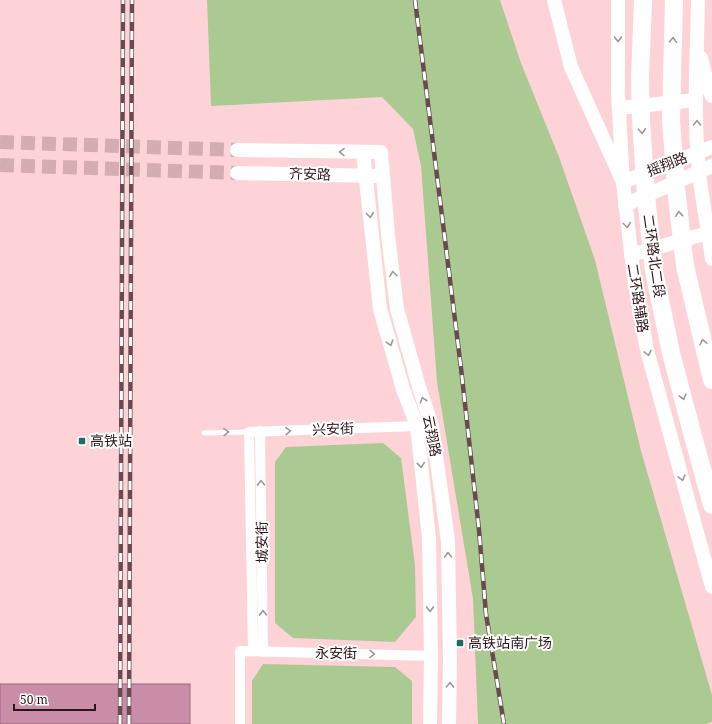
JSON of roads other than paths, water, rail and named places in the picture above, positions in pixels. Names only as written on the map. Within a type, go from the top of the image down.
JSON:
[{"type":"highway","name":"二环路北二段","points":[[643,0],[640,78],[641,120],[646,196],[654,271],[672,353],[712,506]]},
{"type":"highway","name":"二环路北二段","points":[[674,0],[671,120],[676,188],[684,266],[712,380]]},
{"type":"street","points":[[554,0],[571,67],[623,182]]},
{"type":"street","name":"二环路辅路","points":[[618,0],[619,108],[623,182],[634,278],[647,350],[712,587]]},
{"type":"street","points":[[698,0],[695,84],[698,153],[706,169],[708,233],[712,259]]},
{"type":"street","points":[[697,34],[708,90],[712,96]]},
{"type":"street","points":[[619,108],[696,100]]},
{"type":"street","name":"摇翔路","points":[[623,182],[712,147]]},
{"type":"street","name":"齐安路","points":[[237,150],[381,152]]},
{"type":"street","name":"云翔路","points":[[363,152],[380,310],[403,389],[417,426],[429,538],[431,656],[430,724]]},
{"type":"street","name":"云翔路","points":[[381,152],[388,235],[397,309],[419,387],[432,426],[448,541],[450,659],[449,724]]},
{"type":"street","name":"摇翔路","points":[[625,205],[706,169]]},
{"type":"street","name":"齐安路","points":[[237,172],[384,176]]},
{"type":"street","points":[[631,255],[708,233]]},
{"type":"street","name":"兴安街","points":[[249,432],[417,426]]},
{"type":"street","name":"城安街","points":[[249,432],[258,651]]},
{"type":"street","name":"城安街","points":[[258,651],[260,432]]},
{"type":"street","name":"永安街","points":[[240,724],[240,651],[431,656]]},
{"type":"lane","points":[[204,433],[249,432]]},
{"type":"tunnel","points":[[0,142],[237,150]]},
{"type":"tunnel","points":[[0,165],[237,173]]},
{"type":"railway","points":[[120,724],[123,0]]},
{"type":"railway","points":[[129,724],[132,0]]},
{"type":"railway","points":[[415,0],[461,368],[479,530],[486,614],[504,724]]},
{"type":"place","name":"高铁站","points":[[82,441]]},
{"type":"place","name":"高铁站南广场","points":[[460,643]]}]
